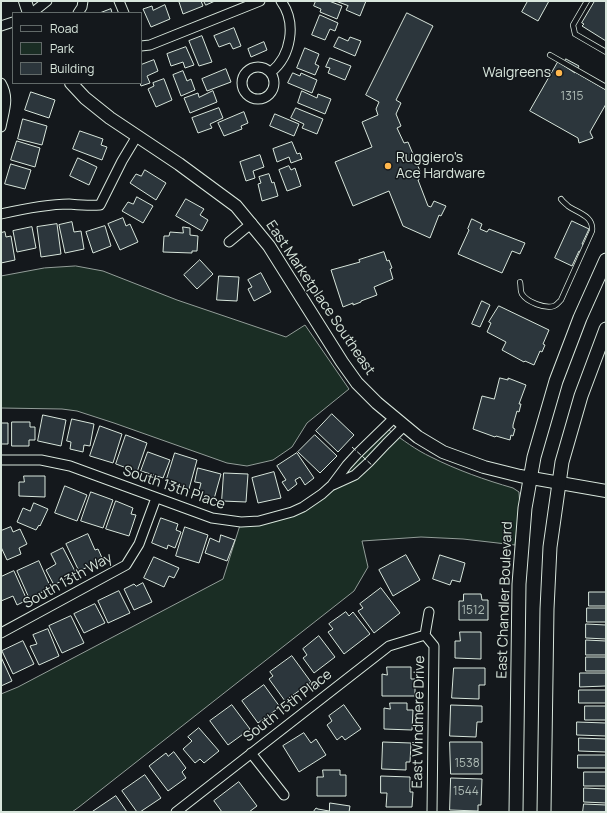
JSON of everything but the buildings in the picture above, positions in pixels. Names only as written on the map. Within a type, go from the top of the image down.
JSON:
[{"type":"main road","name":"East Chandler Boulevard","points":[[516,812],[519,584],[525,508],[534,457],[556,381],[580,318],[606,260]]},
{"type":"main road","points":[[544,812],[550,547],[562,462],[581,396],[606,329]]},
{"type":"street","points":[[24,1],[30,12]]},
{"type":"street","points":[[32,12],[47,1]]},
{"type":"street","points":[[79,12],[84,1]]},
{"type":"street","points":[[120,1],[124,12]]},
{"type":"street","points":[[142,46],[150,45],[260,1]]},
{"type":"street","points":[[271,72],[279,66],[291,32],[290,22],[281,1]]},
{"type":"street","points":[[1,26],[12,22]]},
{"type":"street","points":[[1,83],[6,91],[6,103],[1,127]]},
{"type":"street","name":"East Marketplace Southeast","points":[[72,84],[85,98],[110,118],[214,189],[236,206],[252,223],[269,246],[342,362],[358,383],[377,403],[418,438],[443,452],[465,460],[530,478],[606,491]]},
{"type":"street","points":[[1,214],[32,208],[69,204],[88,206],[100,205],[122,161],[137,136]]},
{"type":"street","name":"East Marketplace Southeast","points":[[229,242],[252,223]]},
{"type":"street","name":"South 13th Place","points":[[1,460],[41,460],[70,466],[212,518],[227,521],[249,522],[292,512],[303,507],[322,494],[332,485],[358,453],[394,418]]},
{"type":"street","name":"South 13th Place","points":[[332,485],[355,475],[404,426]]},
{"type":"street","name":"South 13th Way","points":[[1,633],[104,579],[126,565],[139,544],[156,498]]},
{"type":"street","name":"East Windmere Drive","points":[[429,612],[425,635],[434,646],[432,812]]},
{"type":"street","name":"South 15th Place","points":[[176,812],[389,646],[425,635]]},
{"type":"street","points":[[252,752],[284,795]]},
{"type":"lane","points":[[587,1],[573,25],[575,34],[606,52]]},
{"type":"lane","points":[[550,55],[606,87]]},
{"type":"lane","points":[[520,282],[521,293],[534,303],[548,307],[555,306],[561,300],[593,226],[592,222],[584,215],[568,206],[561,199]]},
{"type":"green space","points":[[76,266],[103,271],[177,300],[286,337],[305,325],[349,389],[307,423],[292,447],[273,460],[247,466],[227,463],[77,411],[62,409],[1,408],[1,276],[44,268]]},
{"type":"green space","points":[[389,430],[415,448],[441,462],[492,482],[513,488],[519,492],[520,508],[515,545],[463,539],[421,537],[362,541],[368,567],[354,591],[79,807],[72,812],[1,812],[1,694],[18,687],[223,579],[241,522],[279,516],[332,485]]},
{"type":"fence","points":[[352,447],[373,466]]},
{"type":"place","name":"Walgreens","points":[[559,73]]},
{"type":"place","name":"Ruggiero's Ace Hardware","points":[[388,166]]}]
